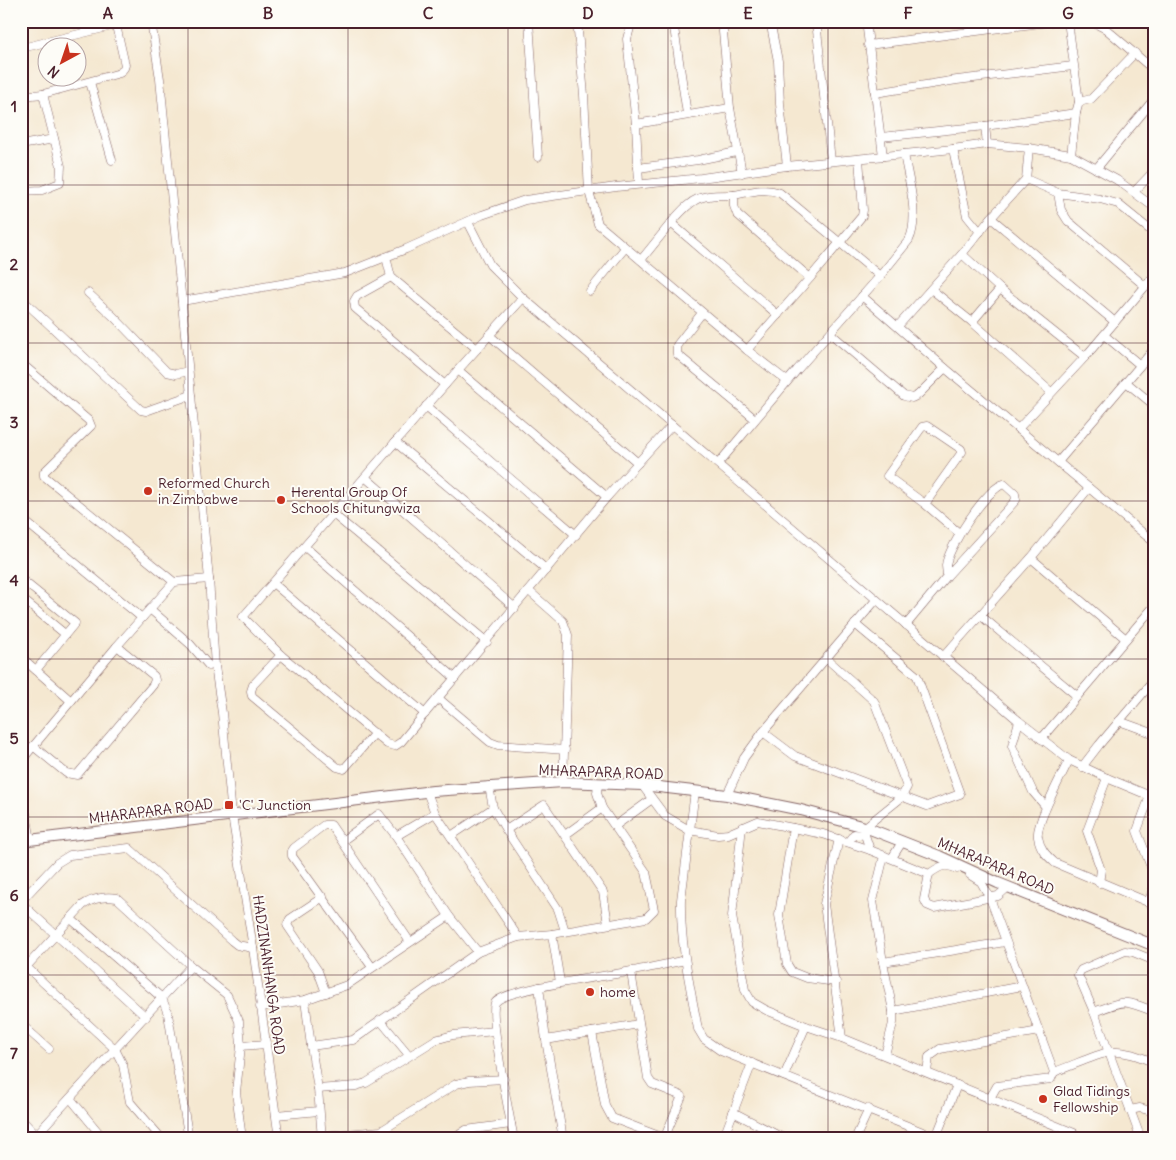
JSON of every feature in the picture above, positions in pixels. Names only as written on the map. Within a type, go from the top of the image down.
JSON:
[{"type":"main road","name":"MHARAPARA ROAD","points":[[26,840],[488,786],[563,782],[642,784],[726,794],[801,810],[940,856],[1008,887],[1155,946]]},
{"type":"street","name":"HADZINANHANGA ROAD","points":[[151,21],[160,79],[209,579],[215,666],[222,713],[232,815],[253,948],[279,1139]]},
{"type":"street","points":[[528,21],[538,157]]},
{"type":"street","points":[[576,21],[584,95],[589,191],[598,224],[702,313],[787,382]]},
{"type":"street","points":[[673,21],[687,114]]},
{"type":"street","points":[[722,21],[730,108],[742,173]]},
{"type":"street","points":[[770,21],[778,61],[780,104],[787,166]]},
{"type":"street","points":[[816,21],[831,162]]},
{"type":"street","points":[[866,21],[883,156]]},
{"type":"street","points":[[868,44],[1056,21]]},
{"type":"street","points":[[1068,21],[1079,102],[1071,155]]},
{"type":"street","points":[[1090,21],[1106,29],[1155,71]]},
{"type":"street","points":[[631,22],[627,39],[636,124],[639,184]]},
{"type":"street","points":[[21,62],[23,49],[26,47],[115,23],[124,68],[120,73],[90,82],[43,94],[21,96]]},
{"type":"street","points":[[1079,102],[1091,99],[1135,53]]},
{"type":"street","points":[[875,93],[958,80],[1073,66]]},
{"type":"street","points":[[90,82],[112,160]]},
{"type":"street","points":[[21,190],[42,190],[60,183],[61,166],[43,94]]},
{"type":"street","points":[[1096,169],[1155,98]]},
{"type":"street","points":[[636,124],[730,108]]},
{"type":"street","points":[[881,137],[985,126],[1076,113]]},
{"type":"street","points":[[985,126],[987,144]]},
{"type":"street","points":[[21,145],[54,140]]},
{"type":"street","points":[[182,301],[345,272],[386,257],[482,215],[525,200],[787,166],[987,144],[1071,155],[1134,192],[1155,208]]},
{"type":"street","points":[[898,326],[1026,179],[1028,148]]},
{"type":"street","points":[[953,149],[967,216],[980,232]]},
{"type":"street","points":[[638,168],[698,160],[737,152]]},
{"type":"street","points":[[718,464],[909,240],[912,233],[913,209],[904,154]]},
{"type":"street","points":[[747,350],[810,278],[863,213],[859,159]]},
{"type":"street","points":[[1134,192],[1155,170]]},
{"type":"street","points":[[1026,179],[1058,193],[1100,199],[1118,204],[1155,234]]},
{"type":"street","points":[[641,260],[684,208],[696,198],[707,195],[734,195],[772,190],[780,193],[880,276]]},
{"type":"street","points":[[1058,193],[1061,210],[1068,221],[1146,286]]},
{"type":"street","points":[[734,195],[734,206],[737,214],[810,278]]},
{"type":"street","points":[[991,218],[1115,322]]},
{"type":"street","points":[[468,222],[490,265],[523,298],[1019,721],[1069,760],[1152,797],[1137,831],[1154,875],[1151,904],[1055,863],[1043,853],[1037,835],[1046,807],[1069,760]]},
{"type":"street","points":[[672,223],[778,315]]},
{"type":"street","points":[[590,291],[625,248]]},
{"type":"street","points":[[962,254],[1000,288],[1085,357]]},
{"type":"street","points":[[386,257],[391,277],[477,349]]},
{"type":"street","points":[[1018,429],[1085,357],[1155,275]]},
{"type":"street","points":[[391,277],[357,296],[354,301],[355,308],[445,385]]},
{"type":"street","points":[[972,322],[1000,288]]},
{"type":"street","points":[[932,289],[1051,392]]},
{"type":"street","points":[[88,292],[167,372],[176,374],[188,371]]},
{"type":"street","points":[[862,296],[945,368],[1155,543]]},
{"type":"street","points":[[523,298],[426,406],[274,584],[243,617],[281,655],[387,744],[395,746],[401,742],[487,642],[607,497],[672,425]]},
{"type":"street","points":[[21,303],[26,303],[141,410],[146,411],[191,395]]},
{"type":"street","points":[[702,313],[677,345],[677,354],[755,419]]},
{"type":"street","points":[[830,333],[904,396],[912,398],[918,395],[945,368]]},
{"type":"street","points":[[489,335],[638,463]]},
{"type":"street","points":[[1104,335],[1140,365]]},
{"type":"street","points":[[1058,462],[1155,348]]},
{"type":"street","points":[[21,363],[89,421],[91,426],[44,472],[44,476],[174,582]]},
{"type":"street","points":[[458,370],[607,497]]},
{"type":"street","points":[[1126,382],[1155,406]]},
{"type":"street","points":[[426,406],[576,535]]},
{"type":"street","points":[[925,504],[962,452],[961,449],[927,426],[922,427],[887,476],[925,504],[959,533]]},
{"type":"street","points":[[395,442],[547,570]]},
{"type":"street","points":[[365,477],[515,608]]},
{"type":"street","points":[[906,625],[947,576],[1013,505],[1016,500],[1015,494],[1004,484],[994,488],[959,533],[946,564],[947,576]]},
{"type":"street","points":[[943,657],[1031,558],[1089,488]]},
{"type":"street","points":[[333,514],[487,642]]},
{"type":"street","points":[[21,518],[142,618]]},
{"type":"street","points":[[305,548],[455,678]]},
{"type":"street","points":[[1031,558],[1126,639]]},
{"type":"street","points":[[21,579],[75,623],[36,670]]},
{"type":"street","points":[[21,761],[117,646],[174,582],[209,579]]},
{"type":"street","points":[[274,584],[424,714]]},
{"type":"street","points":[[529,591],[563,621],[568,635],[563,782]]},
{"type":"street","points":[[21,598],[66,634]]},
{"type":"street","points":[[726,794],[744,758],[763,732],[876,600]]},
{"type":"street","points":[[1041,739],[1155,605]]},
{"type":"street","points":[[150,609],[190,644],[209,666]]},
{"type":"street","points":[[980,615],[1077,696]]},
{"type":"street","points":[[763,732],[794,756],[901,798],[927,806],[960,794],[917,676],[855,624]]},
{"type":"street","points":[[33,746],[66,773],[77,774],[153,685],[154,676],[117,646]]},
{"type":"street","points":[[281,655],[253,685],[252,696],[337,767],[344,768],[349,764],[375,733]]},
{"type":"street","points":[[21,657],[71,701]]},
{"type":"street","points":[[827,659],[874,701],[907,787],[901,798],[865,831],[854,834],[848,842]]},
{"type":"street","points":[[1082,766],[1155,679]]},
{"type":"street","points":[[438,698],[490,742],[498,746],[565,750]]},
{"type":"street","points":[[1019,721],[1012,746],[1033,792],[1046,807]]},
{"type":"street","points":[[1119,721],[1155,734]]},
{"type":"street","points":[[1099,883],[1101,870],[1087,831],[1107,778]]},
{"type":"street","points":[[311,1046],[353,1040],[478,952],[518,937],[552,934],[646,918],[654,910],[646,872],[602,808],[597,793],[598,783]]},
{"type":"street","points":[[642,784],[665,816],[689,830],[718,835],[728,834],[758,821],[823,834],[870,850],[929,874]]},
{"type":"street","points":[[488,786],[493,808],[558,909],[565,931]]},
{"type":"street","points":[[694,791],[680,916],[685,960],[698,1029],[704,1038],[721,1051],[938,1138],[957,1085]]},
{"type":"street","points":[[427,792],[435,813],[518,937]]},
{"type":"street","points":[[615,826],[652,799]]},
{"type":"street","points":[[21,804],[26,814],[26,840]]},
{"type":"street","points":[[506,830],[544,806],[603,892],[608,924]]},
{"type":"street","points":[[451,836],[493,808]]},
{"type":"street","points":[[565,835],[602,808]]},
{"type":"street","points":[[396,836],[435,813]]},
{"type":"street","points":[[342,840],[379,814],[396,836],[449,916],[478,952]]},
{"type":"street","points":[[372,967],[292,856],[292,851],[327,824],[331,825],[342,840],[410,942]]},
{"type":"street","points":[[742,827],[732,916],[745,990],[752,1002],[766,1010],[885,1055],[989,1100],[1074,1133],[1075,1139]]},
{"type":"street","points":[[793,828],[779,915],[787,964],[792,972],[807,978],[836,982]]},
{"type":"street","points":[[865,831],[870,850]]},
{"type":"street","points":[[839,839],[824,904],[836,982],[842,1038]]},
{"type":"street","points":[[885,1055],[893,1023],[893,1011],[873,901],[888,857],[902,842]]},
{"type":"street","points":[[146,1016],[21,902],[57,863],[70,855],[129,848],[232,941],[237,945],[253,948]]},
{"type":"street","points":[[989,1100],[997,1086],[1051,1079],[1054,1072],[990,898],[981,882],[974,876],[949,865],[938,867],[929,874],[924,899],[926,905],[934,908],[990,898],[998,896],[1008,887]]},
{"type":"street","points":[[162,1139],[130,1102],[123,1066],[115,1048],[24,964],[90,900],[110,897],[117,898],[191,966],[227,995],[239,1022],[241,1046],[236,1092],[242,1139]]},
{"type":"street","points":[[323,897],[290,919],[287,925],[318,971],[326,993]]},
{"type":"street","points":[[260,1006],[305,1000],[347,985],[449,916]]},
{"type":"street","points":[[71,918],[162,998],[169,1023],[188,1134],[186,1139]]},
{"type":"street","points":[[552,934],[560,982]]},
{"type":"street","points":[[883,962],[1005,942]]},
{"type":"street","points":[[1141,1139],[1094,1012],[1078,975],[1081,970],[1125,951],[1155,961]]},
{"type":"street","points":[[514,1139],[495,1031],[495,1003],[500,998],[560,982],[631,972],[685,960]]},
{"type":"street","points":[[21,1120],[39,1136],[70,1098],[191,966]]},
{"type":"street","points":[[592,1032],[605,1105],[612,1118],[664,1139],[682,1096],[652,1084],[648,1078],[631,972]]},
{"type":"street","points":[[893,1011],[1022,986]]},
{"type":"street","points":[[539,987],[563,1139]]},
{"type":"street","points":[[305,1000],[318,1089],[322,1137],[381,1131],[456,1084],[469,1080],[504,1078]]},
{"type":"street","points":[[1094,1012],[1120,1002],[1129,1002],[1155,1012]]},
{"type":"street","points":[[380,1020],[409,1055]]},
{"type":"street","points":[[21,1024],[49,1049]]},
{"type":"street","points":[[546,1040],[639,1024]]},
{"type":"street","points":[[784,1076],[806,1026]]},
{"type":"street","points":[[318,1089],[356,1086],[366,1083],[435,1040],[453,1035],[495,1031]]},
{"type":"street","points":[[927,1072],[929,1058],[940,1049],[1039,1032]]},
{"type":"street","points":[[241,1046],[266,1044]]},
{"type":"street","points":[[1054,1072],[1109,1052],[1124,1052],[1155,1063]]},
{"type":"street","points":[[722,1139],[752,1063]]},
{"type":"street","points":[[70,1098],[104,1139]]},
{"type":"street","points":[[1130,1110],[1140,1108],[1155,1112]]},
{"type":"street","points":[[855,1139],[869,1109]]},
{"type":"street","points":[[276,1115],[319,1111]]},
{"type":"street","points":[[733,1112],[773,1137],[785,1139]]},
{"type":"street","points":[[453,1139],[466,1130],[511,1124]]},
{"type":"place","name":"Reformed Church in Zimbabwe","points":[[148,491]]},
{"type":"place","name":"Herental Group Of Schools Chitungwiza","points":[[281,500]]},
{"type":"place","name":"'C' Junction","points":[[229,805]]},
{"type":"place","name":"home","points":[[590,992]]},
{"type":"place","name":"Glad Tidings Fellowship","points":[[1043,1099]]}]
